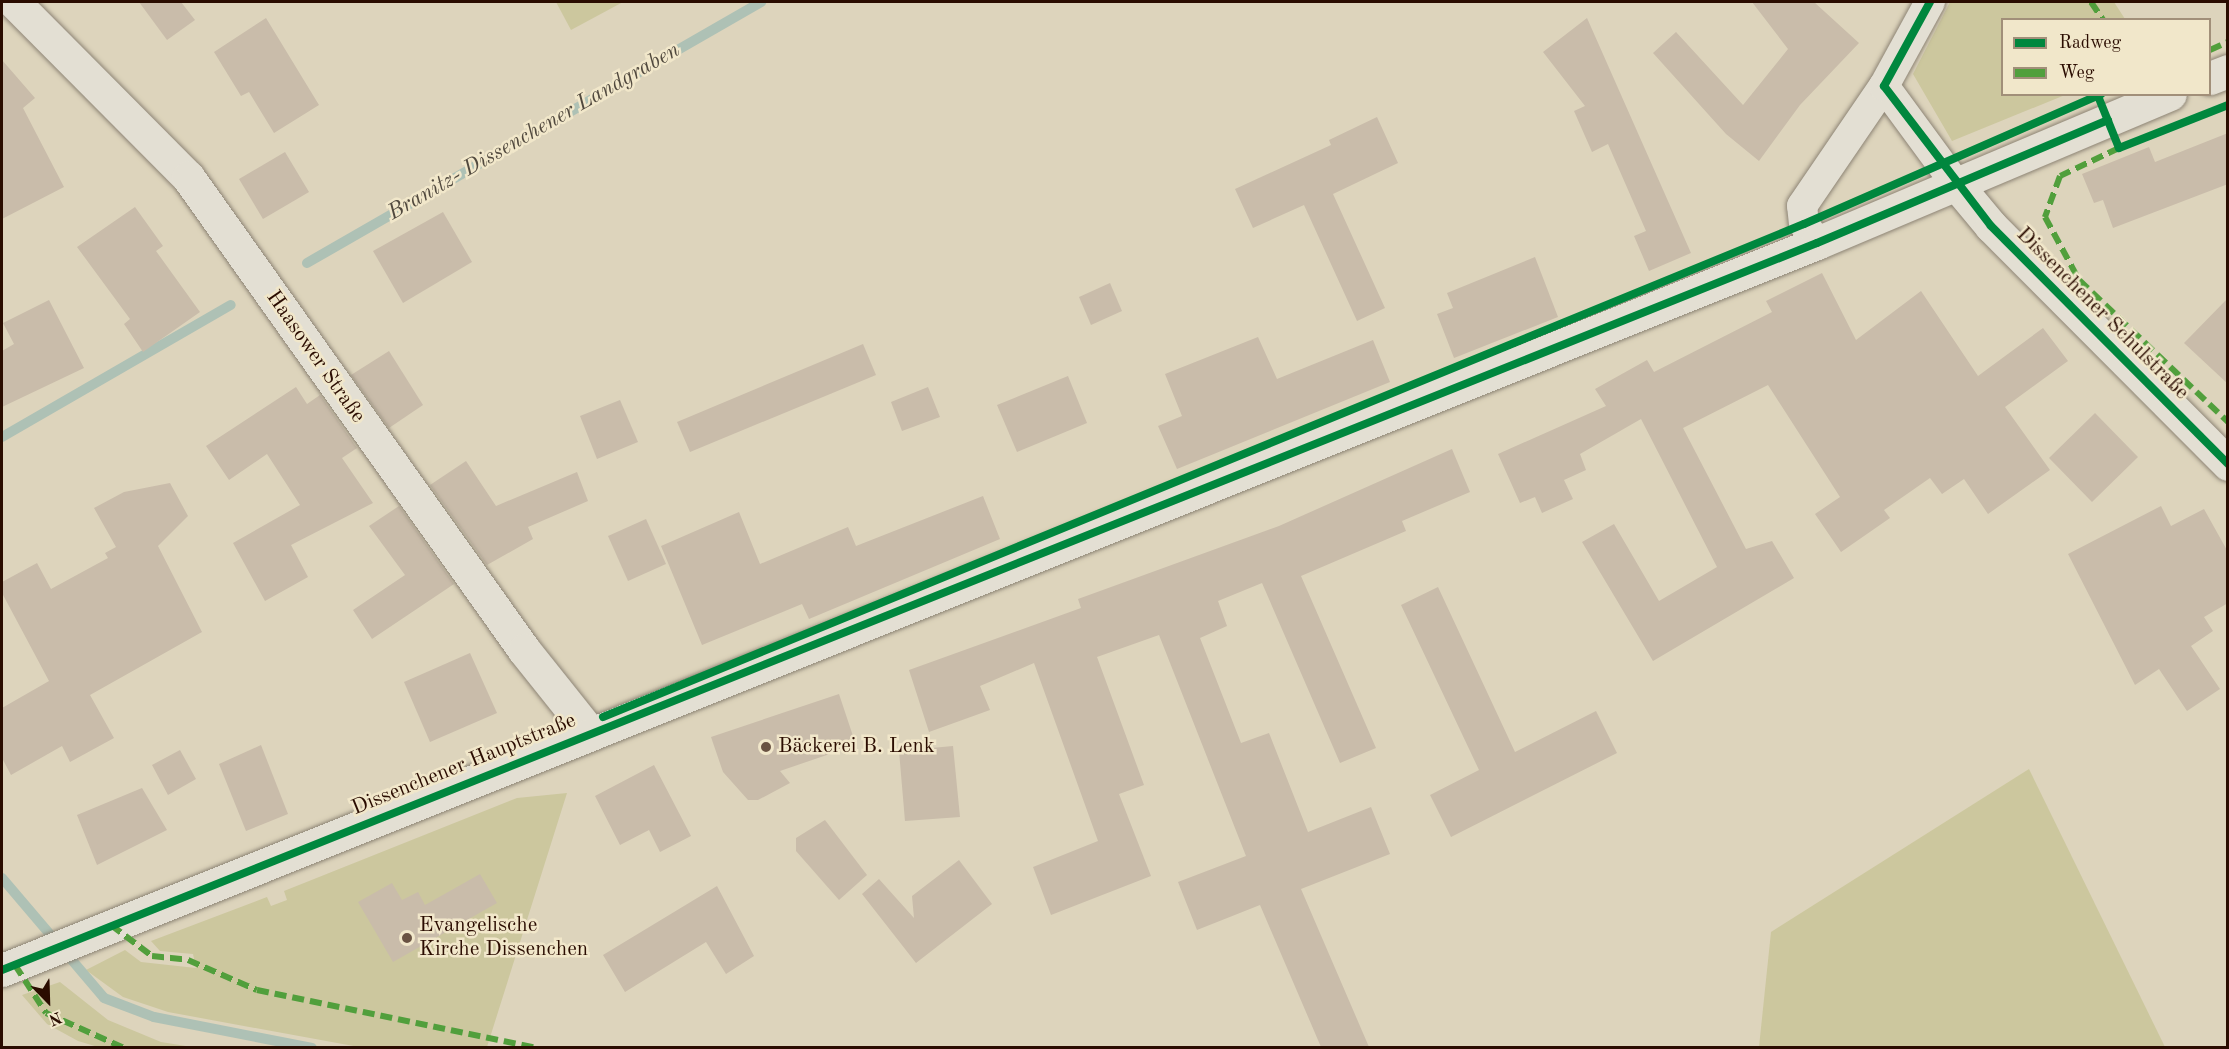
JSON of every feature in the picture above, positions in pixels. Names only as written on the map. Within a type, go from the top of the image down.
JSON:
[{"type":"main road","name":"Haasower Straße","points":[[14,2],[188,177],[524,650],[591,734]]},
{"type":"main road","points":[[2211,78],[2228,71]]},
{"type":"main road","name":"Dissenchener Hauptstraße","points":[[16,964],[1817,243],[2165,96]]},
{"type":"main road","name":"Dissenchener Schulstraße","points":[[1956,184],[1990,226],[2228,464]]},
{"type":"street","points":[[1817,243],[1804,224],[1802,206],[1884,86],[1930,2]]},
{"type":"street","points":[[1884,86],[1956,184]]},
{"type":"shaded area","points":[[556,2],[623,2],[571,30]]},
{"type":"shaded area","points":[[1950,2],[2114,2],[2124,18],[2001,18],[2001,96],[2063,96],[1952,141],[1913,74]]},
{"type":"shaded area","points":[[2029,769],[2165,1047],[1759,1047],[1771,932]]},
{"type":"shaded area","points":[[567,793],[487,1047],[359,1047],[168,1012],[123,997],[86,970],[125,950],[141,962],[196,968],[193,954],[160,951],[151,941],[267,897],[271,906],[287,900],[284,891],[517,798]]},
{"type":"shaded area","points":[[60,982],[108,1020],[161,1042],[192,1047],[98,1047],[78,1041],[47,1024],[22,995]]},
{"type":"building","points":[[139,2],[181,2],[195,20],[167,40]]},
{"type":"building","points":[[1752,2],[1814,2],[1859,43],[1800,105],[1759,161],[1726,134],[1653,53],[1676,32],[1743,105],[1788,49]]},
{"type":"building","points":[[266,18],[319,105],[274,133],[249,92],[241,96],[214,52]]},
{"type":"building","points":[[1587,18],[1691,253],[1649,271],[1634,236],[1646,231],[1608,144],[1592,152],[1574,111],[1585,106],[1543,52]]},
{"type":"building","points":[[2,60],[35,98],[23,108],[64,187],[2,219]]},
{"type":"building","points":[[1377,117],[1398,163],[1333,194],[1385,308],[1357,321],[1304,205],[1253,228],[1235,189],[1331,145],[1329,140]]},
{"type":"building","points":[[2228,133],[2228,184],[2113,228],[2103,200],[2094,203],[2082,174],[2149,147],[2155,162]]},
{"type":"building","points":[[285,152],[309,192],[263,219],[239,179]]},
{"type":"building","points":[[135,207],[163,246],[156,251],[200,312],[143,352],[124,324],[130,319],[77,247]]},
{"type":"building","points":[[443,212],[472,262],[403,303],[373,251]]},
{"type":"building","points":[[1535,257],[1558,317],[1454,358],[1437,314],[1453,308],[1447,293]]},
{"type":"building","points":[[1822,273],[1856,340],[1921,291],[1978,376],[2043,328],[2068,361],[2005,407],[2050,470],[1988,514],[1964,479],[1942,494],[1930,478],[1884,510],[1890,518],[1841,552],[1815,514],[1840,497],[1768,385],[1683,428],[1746,549],[1772,541],[1794,578],[1653,661],[1582,542],[1614,524],[1659,601],[1717,567],[1641,419],[1580,454],[1586,470],[1564,480],[1573,499],[1542,513],[1535,497],[1520,503],[1498,454],[1606,406],[1595,389],[1647,360],[1654,372],[1772,312],[1766,301]]},
{"type":"building","points":[[1110,283],[1122,311],[1091,325],[1079,297]]},
{"type":"building","points":[[2228,298],[2228,384],[2184,343]]},
{"type":"building","points":[[49,300],[84,368],[2,407],[2,351],[14,344],[3,323]]},
{"type":"building","points":[[1258,337],[1277,379],[1373,340],[1390,382],[1177,469],[1158,426],[1182,416],[1165,374]]},
{"type":"building","points":[[863,344],[876,375],[690,452],[677,422]]},
{"type":"building","points":[[389,351],[423,405],[389,428],[351,375]]},
{"type":"building","points":[[1068,376],[1087,423],[1017,452],[997,405]]},
{"type":"building","points":[[296,387],[307,404],[320,395],[357,448],[342,458],[373,503],[291,545],[308,577],[265,601],[233,543],[300,505],[267,454],[229,480],[206,446]]},
{"type":"building","points":[[928,387],[940,417],[902,431],[891,402]]},
{"type":"building","points":[[620,400],[638,442],[597,459],[580,416]]},
{"type":"building","points":[[2095,413],[2138,457],[2092,502],[2049,458]]},
{"type":"building","points":[[1452,449],[1470,492],[1402,521],[1406,531],[1301,576],[1376,748],[1340,763],[1262,583],[1218,601],[1227,626],[1200,638],[1241,743],[1269,733],[1308,832],[1371,807],[1390,854],[1301,889],[1369,1047],[1321,1047],[1260,905],[1197,930],[1178,882],[1246,856],[1159,635],[1097,657],[1144,785],[1119,794],[1151,876],[1051,915],[1033,867],[1098,841],[1034,663],[980,686],[990,710],[929,732],[909,670],[1081,608],[1078,599],[1279,526]]},
{"type":"building","points":[[466,461],[496,506],[577,472],[588,501],[528,527],[533,539],[487,565],[430,485]]},
{"type":"building","points":[[170,483],[188,516],[158,546],[202,632],[90,695],[114,738],[70,762],[62,746],[11,775],[2,758],[2,708],[49,681],[2,593],[2,582],[37,563],[51,589],[108,558],[105,553],[116,547],[94,508],[124,492]]},
{"type":"building","points":[[983,496],[1000,539],[809,619],[802,604],[702,645],[661,546],[739,512],[760,564],[848,527],[856,546]]},
{"type":"building","points":[[399,506],[454,584],[372,639],[353,610],[405,575],[369,526]]},
{"type":"building","points":[[2161,506],[2171,526],[2204,509],[2228,552],[2228,603],[2204,617],[2213,631],[2191,646],[2220,689],[2187,711],[2159,669],[2135,685],[2068,554]]},
{"type":"building","points":[[646,519],[666,564],[628,581],[608,536]]},
{"type":"building","points":[[1438,587],[1515,752],[1596,711],[1617,753],[1451,837],[1430,795],[1479,770],[1401,605]]},
{"type":"building","points":[[470,653],[497,713],[430,742],[404,682]]},
{"type":"building","name":"Bäckerei B. Lenk","points":[[839,694],[856,745],[780,771],[790,783],[758,800],[748,800],[723,772],[711,737]]},
{"type":"building","points":[[261,745],[288,814],[246,831],[219,764]]},
{"type":"building","points":[[953,746],[960,817],[905,821],[899,751]]},
{"type":"building","points":[[180,750],[196,779],[168,795],[152,765]]},
{"type":"building","points":[[654,765],[691,836],[660,852],[649,830],[620,845],[595,796]]},
{"type":"building","points":[[142,788],[167,830],[97,865],[77,815]]},
{"type":"building","points":[[825,820],[867,875],[839,900],[796,851],[796,838]]},
{"type":"building","points":[[959,860],[992,904],[916,963],[862,894],[879,879],[914,918],[912,896]]},
{"type":"building","name":"Evangelische Kirche Dissenchen","points":[[480,874],[497,903],[393,962],[358,902],[392,883],[402,900],[418,892],[425,905]]},
{"type":"building","points":[[717,886],[754,956],[726,974],[706,942],[625,992],[603,955]]},
{"type":"waterway","name":"Branitz- Dissenchener Landgraben","points":[[307,263],[761,2]]},
{"type":"waterway","points":[[2,437],[231,305]]},
{"type":"waterway","points":[[2,878],[104,998],[154,1017],[312,1048]]},
{"type":"marked path","points":[[2091,2],[2102,18]]},
{"type":"marked path","points":[[2211,50],[2228,42]]},
{"type":"marked path","points":[[2119,148],[2060,176],[2045,217],[2079,280],[2228,422]]},
{"type":"marked path","points":[[111,925],[152,956],[188,960],[257,990],[538,1048]]},
{"type":"marked path","points":[[15,965],[46,1013],[124,1048]]},
{"type":"cycle path","points":[[1930,2],[1884,86],[1991,226],[2228,464]]},
{"type":"cycle path","points":[[603,717],[1804,224],[2096,96]]},
{"type":"cycle path","points":[[2098,96],[2119,148],[2228,105]]},
{"type":"cycle path","points":[[2,970],[1817,243],[2108,120]]},
{"type":"place","name":"Bäckerei B. Lenk","points":[[766,747]]},
{"type":"place","name":"Evangelische Kirche Dissenchen","points":[[407,938]]}]
